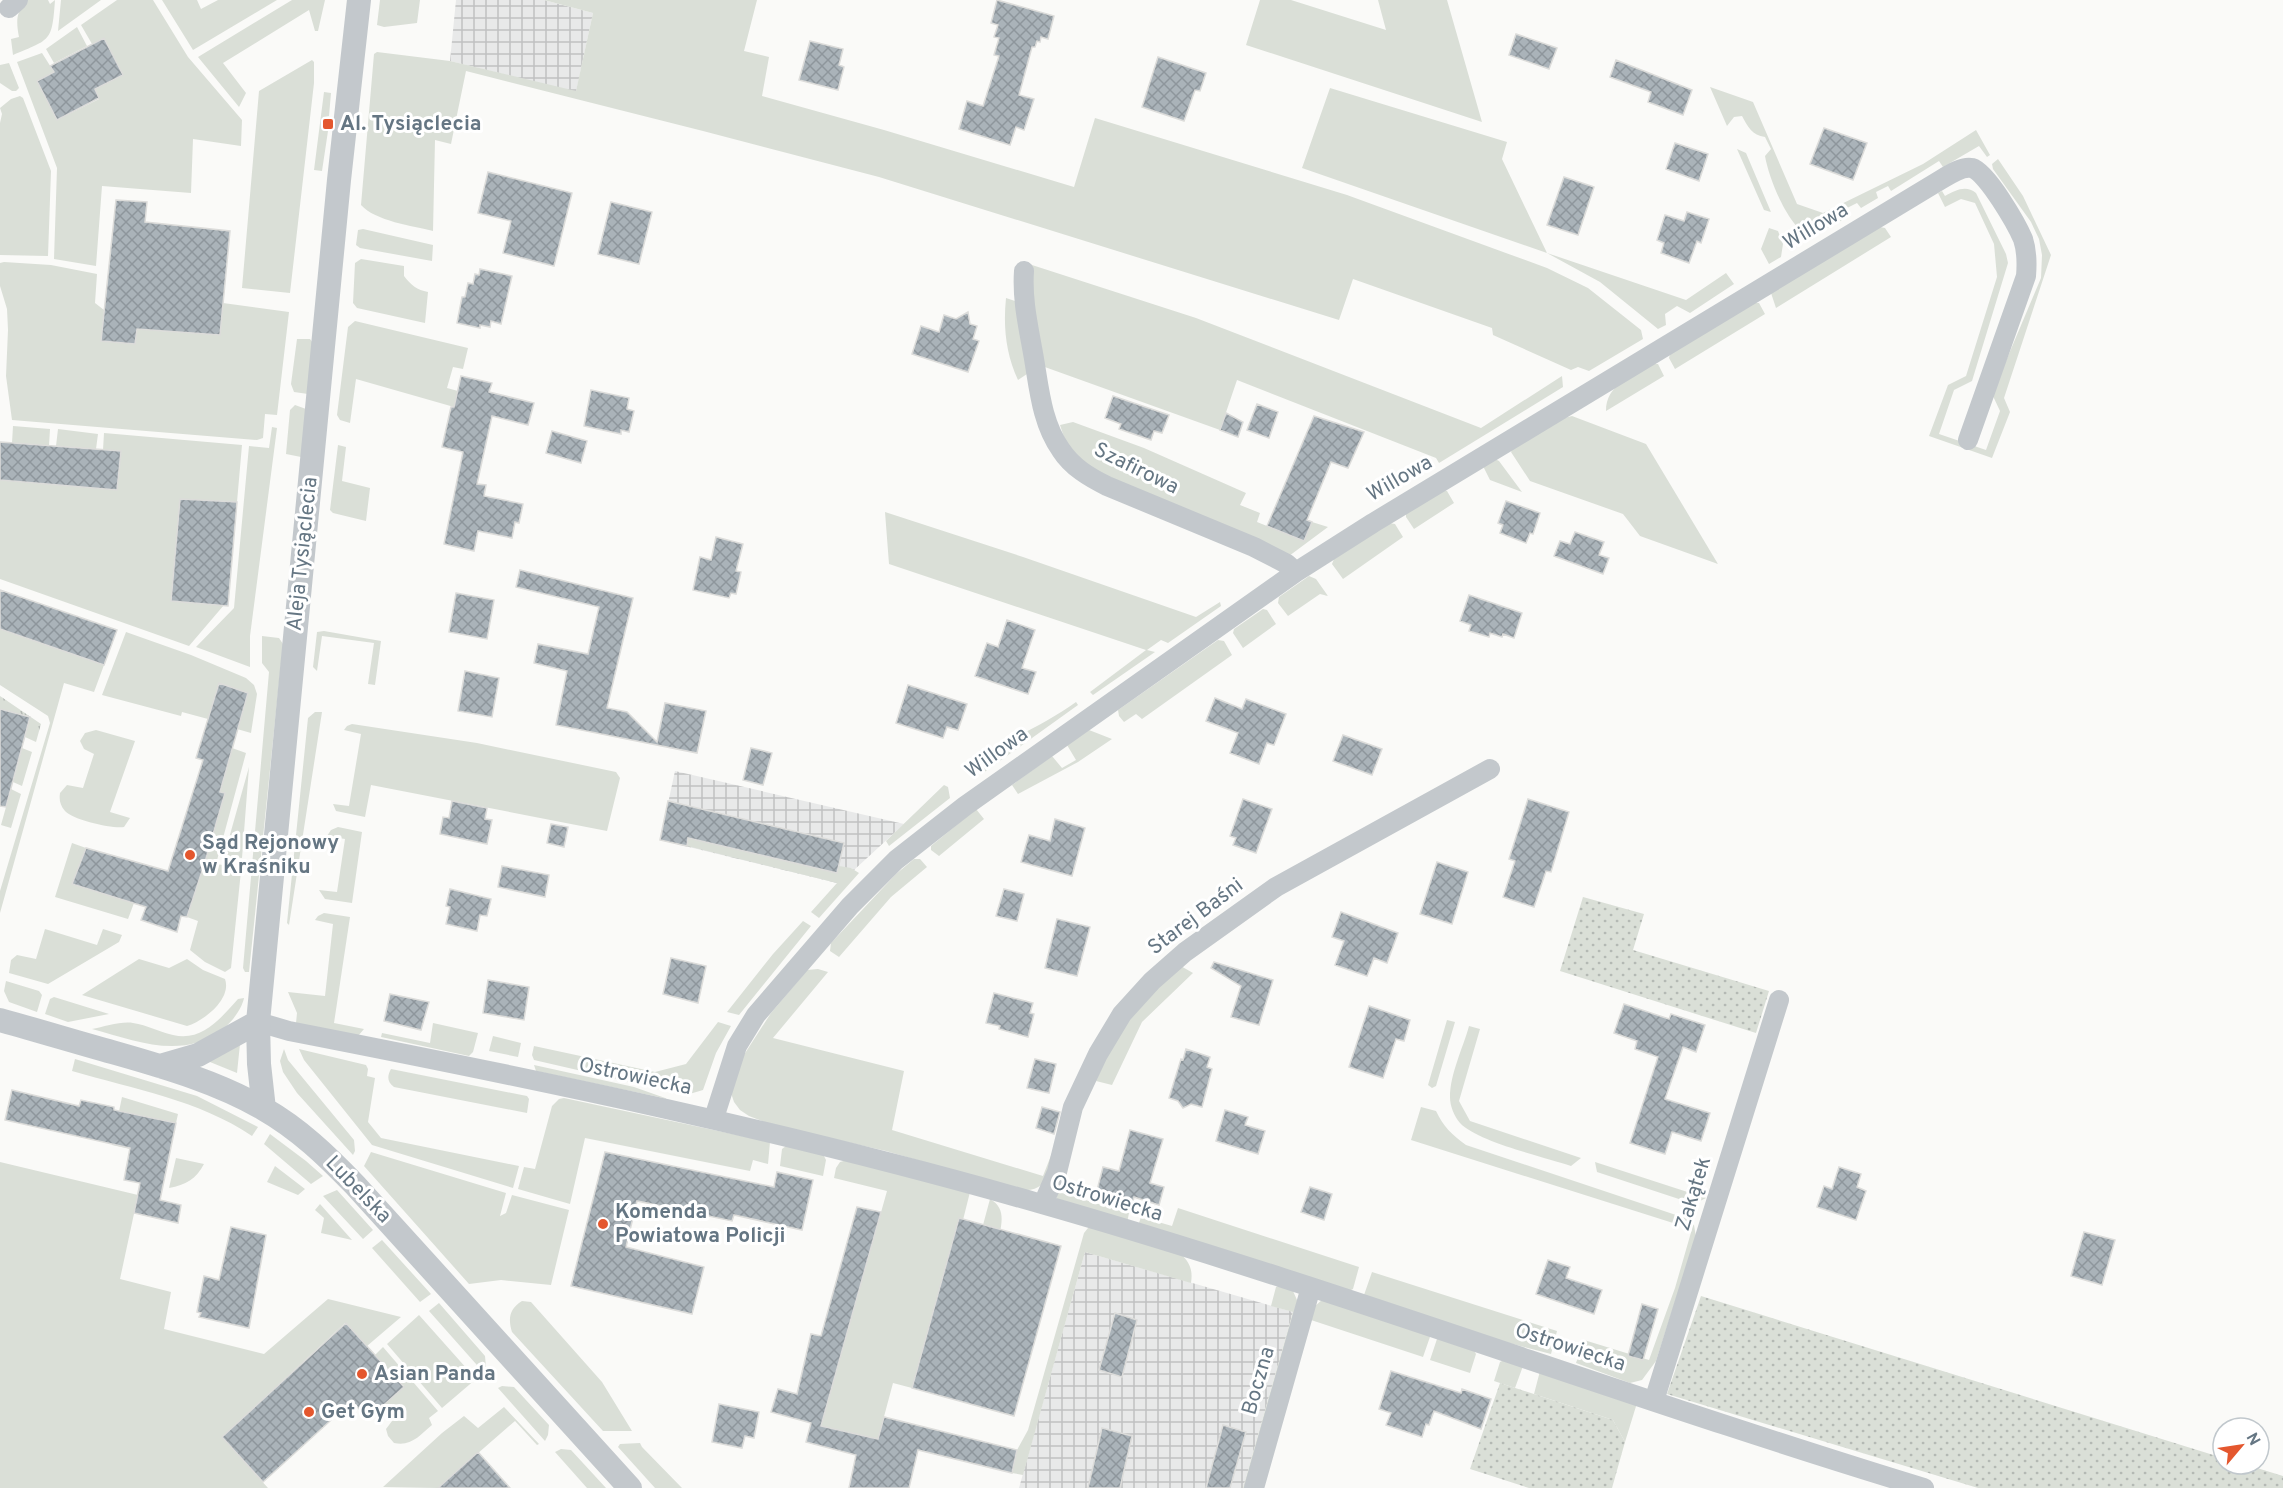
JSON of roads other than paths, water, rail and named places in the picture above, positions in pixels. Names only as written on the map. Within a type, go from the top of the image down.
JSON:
[{"type":"street","name":"Aleja Tysiąclecia","points":[[264,1109],[259,1064],[258,1022],[339,180],[359,0]]},
{"type":"street","name":"Willowa","points":[[714,1118],[737,1046],[756,1015],[850,906],[896,860],[983,793],[1296,572],[1373,523],[1953,173],[1971,168],[1983,176],[2013,219],[2023,240],[2027,260],[2026,276],[1968,441]]},
{"type":"street","name":"Szafirowa","points":[[1024,271],[1024,304],[1044,412],[1056,443],[1069,461],[1091,479],[1254,547],[1287,564],[1296,572]]},
{"type":"street","name":"Starej Baśni","points":[[1044,1204],[1056,1172],[1073,1107],[1094,1063],[1122,1014],[1152,981],[1185,952],[1276,887],[1490,769]]},
{"type":"street","name":"Zakątek","points":[[1654,1401],[1779,1000]]},
{"type":"street","name":"Lubelska","points":[[0,1020],[160,1066],[231,1092],[264,1109],[306,1138],[345,1175],[630,1488]]},
{"type":"street","points":[[160,1066],[198,1055],[258,1022]]},
{"type":"street","name":"Ostrowiecka","points":[[258,1022],[289,1031],[714,1118],[881,1159],[1044,1204],[1311,1287],[1817,1456],[1924,1488]]},
{"type":"street","name":"Boczna","points":[[1254,1488],[1311,1287]]},
{"type":"place","name":"Al. Tysiąclecia","points":[[328,124]]},
{"type":"place","name":"Sąd Rejonowy w Kraśniku","points":[[190,855]]},
{"type":"place","name":"Komenda Powiatowa Policji","points":[[603,1224]]},
{"type":"place","name":"Asian Panda","points":[[362,1374]]},
{"type":"place","name":"Get Gym","points":[[309,1412]]}]
